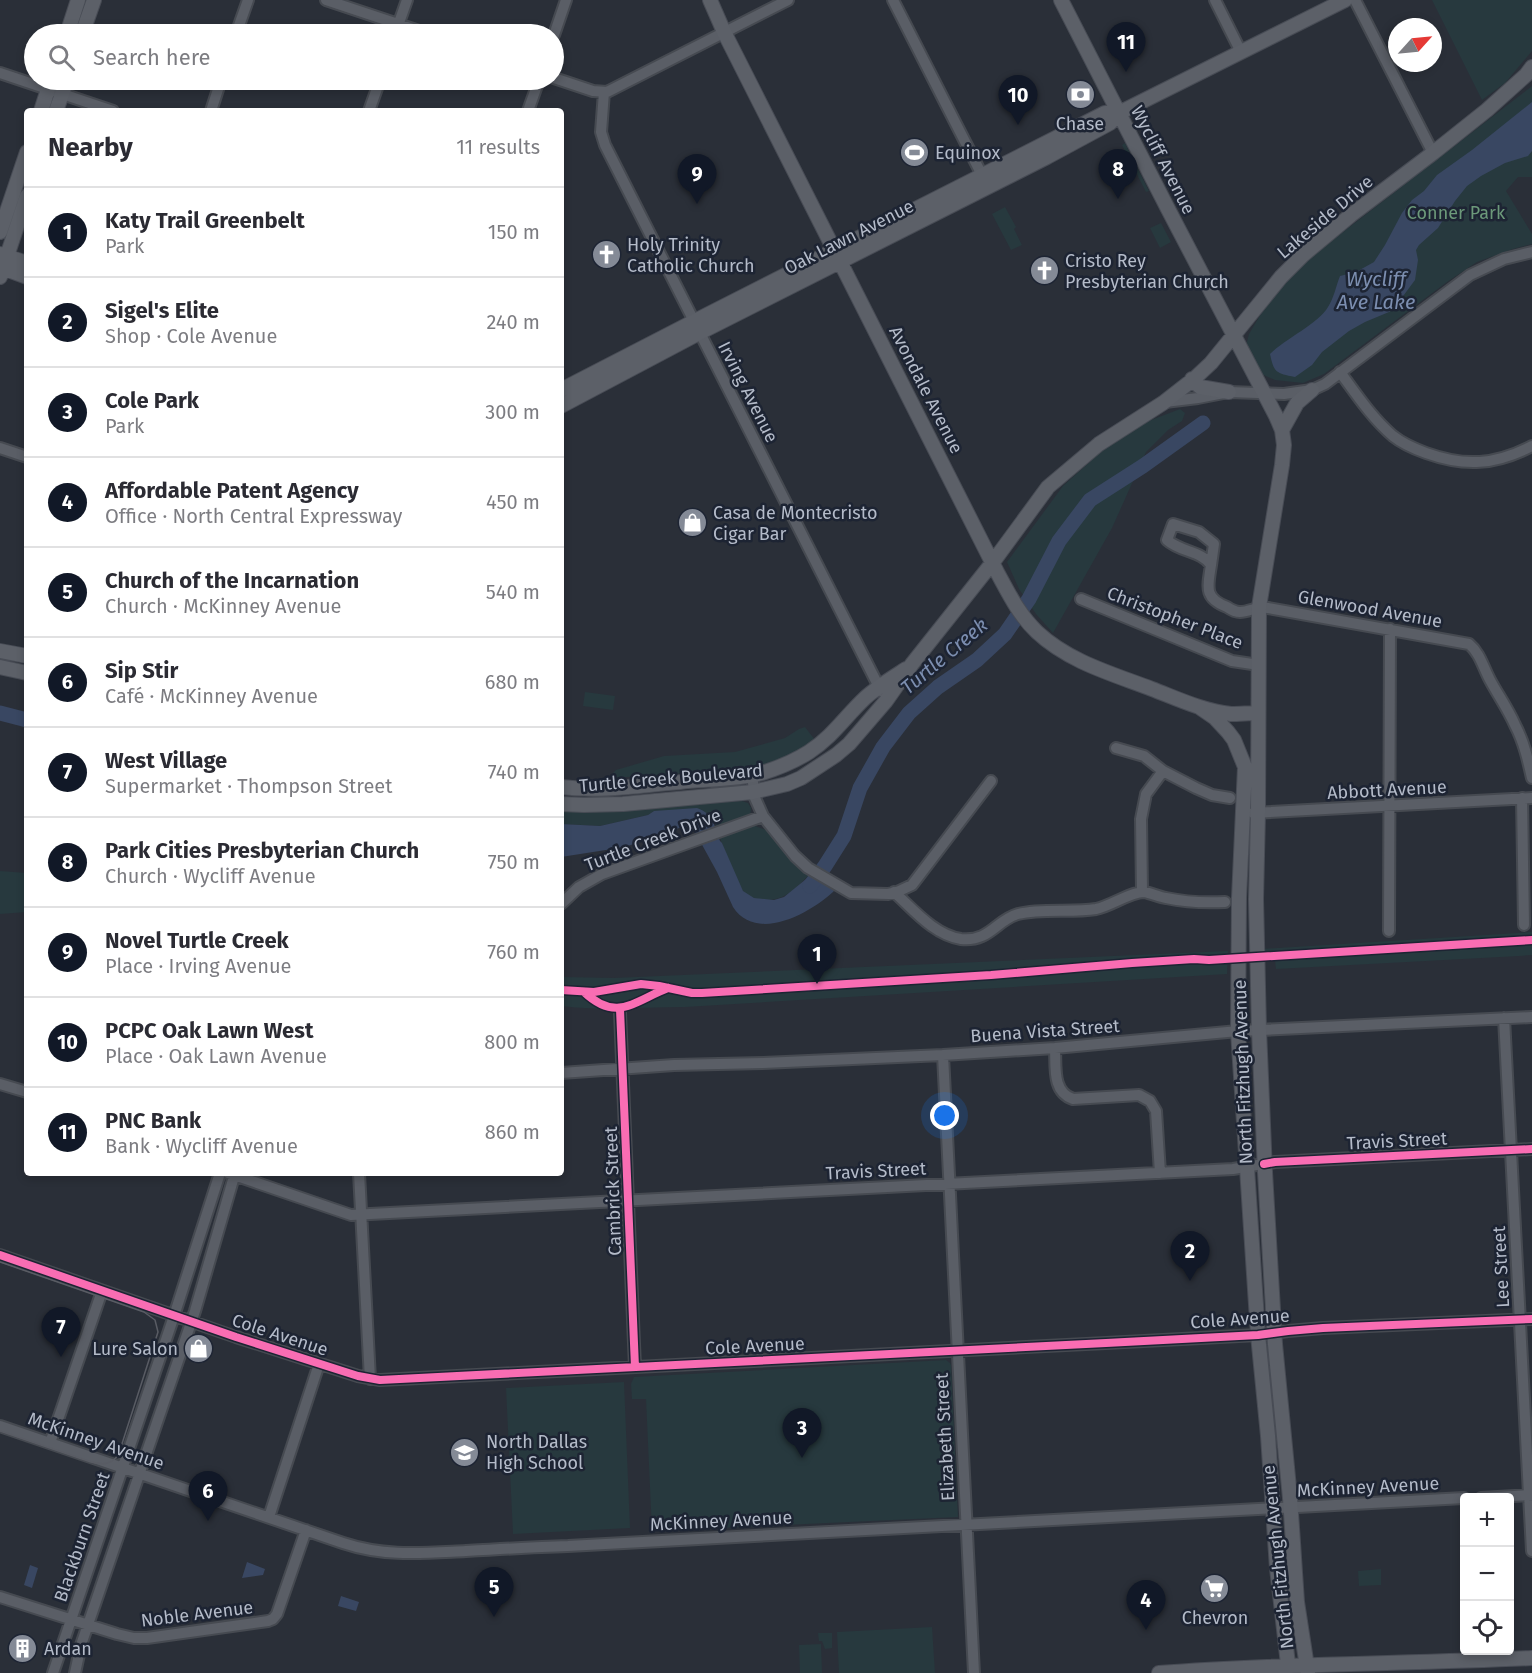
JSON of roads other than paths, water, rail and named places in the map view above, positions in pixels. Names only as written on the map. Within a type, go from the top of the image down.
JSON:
[{"type":"main road","points":[[70,24],[78,0]]},
{"type":"main road","points":[[86,24],[94,0]]},
{"type":"main road","name":"Avondale Avenue","points":[[710,0],[837,256],[1017,608],[1031,626],[1049,642],[1081,661],[1199,707],[1229,713],[1258,713]]},
{"type":"main road","name":"Wycliff Avenue","points":[[1061,0],[1234,336]]},
{"type":"main road","name":"Oak Lawn Avenue","points":[[564,404],[600,378],[696,327],[967,191],[1106,113],[1119,113],[1345,0]]},
{"type":"main road","name":"Lakeside Drive","points":[[1159,405],[1211,363],[1281,278],[1303,255],[1487,110],[1530,71]]},
{"type":"main road","points":[[43,108],[52,90]]},
{"type":"main road","points":[[54,90],[56,108]]},
{"type":"main road","points":[[0,232],[24,161]]},
{"type":"main road","points":[[2,265],[24,204]]},
{"type":"main road","points":[[2,265],[24,263]]},
{"type":"main road","points":[[2,265],[24,276]]},
{"type":"main road","name":"North Fitzhugh Avenue","points":[[1234,336],[1282,430],[1284,445],[1259,607],[1256,898],[1264,1164],[1274,1333],[1291,1507],[1295,1585],[1308,1669]]},
{"type":"main road","name":"Oak Lawn Avenue","points":[[564,389],[600,378]]},
{"type":"main road","points":[[1192,379],[1200,387],[1229,392]]},
{"type":"main road","points":[[1282,430],[1297,403],[1312,390]]},
{"type":"main road","name":"Turtle Creek Boulevard","points":[[564,804],[603,804],[754,792],[801,778],[836,755],[849,744],[886,701],[912,664],[995,567],[1048,487],[1099,444],[1159,405]]},
{"type":"main road","points":[[24,655],[5,652],[4,668],[24,672]]},
{"type":"main road","name":"Turtle Creek Boulevard","points":[[564,787],[603,788],[752,775],[775,769],[807,753],[825,740],[864,699],[912,664]]},
{"type":"main road","name":"Avondale Avenue","points":[[1199,707],[1215,718],[1228,732],[1245,766]]},
{"type":"main road","points":[[825,740],[836,755]]},
{"type":"main road","name":"North Fitzhugh Avenue","points":[[1245,766],[1243,813],[1232,900],[1238,1031],[1258,1335],[1277,1568],[1288,1669]]},
{"type":"main road","points":[[603,788],[603,804]]},
{"type":"main road","points":[[1232,900],[1256,898]]},
{"type":"main road","points":[[1159,1673],[1308,1669],[1532,1658]]},
{"type":"street","points":[[240,24],[248,0]]},
{"type":"street","points":[[326,0],[385,24]]},
{"type":"street","points":[[399,24],[408,0]]},
{"type":"street","points":[[558,24],[566,0]]},
{"type":"street","points":[[564,81],[593,91],[604,92],[617,88],[788,0]]},
{"type":"street","points":[[893,0],[985,181]]},
{"type":"street","points":[[1215,0],[1241,52]]},
{"type":"street","points":[[1355,0],[1433,153]]},
{"type":"street","points":[[0,73],[24,79]]},
{"type":"street","points":[[61,90],[106,108]]},
{"type":"street","points":[[212,108],[218,90]]},
{"type":"street","points":[[370,108],[376,90]]},
{"type":"street","points":[[529,108],[535,90]]},
{"type":"street","name":"Irving Avenue","points":[[604,92],[602,137],[886,701]]},
{"type":"street","points":[[1312,390],[1325,384],[1470,275],[1504,259],[1532,252]]},
{"type":"street","points":[[1340,372],[1363,404],[1394,436],[1410,447],[1460,463],[1487,462],[1507,457],[1532,446]]},
{"type":"street","name":"Turtle Creek Boulevard","points":[[1159,405],[1229,392],[1284,394],[1312,390]]},
{"type":"street","points":[[0,448],[24,456]]},
{"type":"street","name":"Glenwood Avenue","points":[[1211,565],[1204,557],[1174,546],[1167,540],[1173,524],[1199,532],[1214,544],[1211,565],[1207,588],[1216,603],[1239,612],[1259,607],[1469,644],[1474,648],[1516,726],[1525,748],[1532,778]]},
{"type":"street","name":"Christopher Place","points":[[1081,599],[1232,661],[1259,665]]},
{"type":"street","points":[[1389,931],[1390,629]]},
{"type":"street","points":[[1116,748],[1143,756],[1163,771],[1196,788],[1212,795],[1230,798]]},
{"type":"street","points":[[1143,892],[1141,819],[1146,794],[1163,771]]},
{"type":"street","points":[[752,775],[755,798],[763,816],[795,856],[808,868],[836,886],[851,893],[876,895],[904,889],[991,781]]},
{"type":"street","points":[[1524,925],[1527,798]]},
{"type":"street","name":"Abbott Avenue","points":[[1243,813],[1527,798]]},
{"type":"street","name":"Turtle Creek Drive","points":[[564,901],[579,887],[602,874],[763,816]]},
{"type":"street","points":[[904,889],[914,910],[938,931],[960,939],[970,939],[992,932],[1014,915],[1026,912],[1095,909],[1143,892],[1177,900],[1206,903],[1232,900]]},
{"type":"street","points":[[904,889],[910,897],[914,910]]},
{"type":"street","name":"Cambrick Street","points":[[620,1012],[635,1367]]},
{"type":"street","name":"Buena Vista Street","points":[[564,1073],[623,1068],[943,1056],[1238,1031],[1532,1017]]},
{"type":"street","name":"Lee Street","points":[[1504,1018],[1531,1495],[1532,1551]]},
{"type":"street","points":[[1055,1048],[1059,1088],[1067,1097],[1073,1099],[1139,1095],[1150,1101],[1156,1111],[1160,1173]]},
{"type":"street","name":"Elizabeth Street","points":[[943,1056],[974,1673]]},
{"type":"street","points":[[0,1084],[24,1091]]},
{"type":"street","name":"Travis Street","points":[[238,1176],[351,1215],[1233,1169],[1275,1162],[1532,1149]]},
{"type":"street","name":"Blackburn Street","points":[[53,1673],[219,1176]]},
{"type":"street","name":"Blackburn Street","points":[[75,1673],[81,1645],[191,1322],[231,1176]]},
{"type":"street","points":[[359,1176],[370,1379]]},
{"type":"street","name":"Cole Avenue","points":[[0,1255],[191,1322],[319,1364],[380,1380],[1258,1335],[1323,1328],[1532,1318]]},
{"type":"street","points":[[50,1443],[102,1291]]},
{"type":"street","points":[[269,1517],[319,1364]]},
{"type":"street","name":"McKinney Avenue","points":[[0,1426],[351,1546],[379,1552],[432,1553],[1460,1498]]},
{"type":"street","points":[[1514,1496],[1531,1495]]},
{"type":"street","name":"Noble Avenue","points":[[0,1597],[128,1637],[147,1638],[271,1620],[277,1614],[306,1530]]},
{"type":"water","name":"Wycliff Ave Lake","points":[[1532,102],[1532,151],[1528,156],[1505,163],[1467,186],[1438,228],[1416,250],[1418,260],[1415,280],[1395,307],[1349,331],[1322,352],[1312,365],[1295,377],[1277,371],[1270,354],[1324,313],[1332,300],[1340,276],[1356,272],[1374,262],[1412,200],[1424,191],[1437,175]]},
{"type":"water","points":[[697,808],[707,814],[715,826],[743,891],[754,898],[774,900],[784,897],[811,875],[836,889],[814,907],[785,920],[770,924],[756,923],[743,918],[733,907],[695,832],[689,827],[682,827],[625,847],[564,857],[564,824],[600,826],[648,815],[654,811]]},
{"type":"water","points":[[247,1562],[265,1569],[263,1575],[242,1578]]},
{"type":"water","points":[[30,1565],[38,1568],[32,1588],[24,1585]]},
{"type":"water","points":[[341,1596],[359,1602],[356,1611],[338,1606]]},
{"type":"waterway","name":"Turtle Creek","points":[[810,886],[844,836],[860,788],[883,747],[909,713],[938,687],[977,660],[1005,634],[1029,599],[1059,541],[1090,500],[1203,423]]},
{"type":"waterway","name":"Turtle Creek","points":[[0,713],[24,719]]},
{"type":"tram line","points":[[0,1262],[144,1312],[155,1320],[158,1332],[119,1453],[111,1462],[104,1464],[91,1462],[0,1431]]},
{"type":"place","name":"PNC Bank","points":[[1126,72]]},
{"type":"place","name":"Chase","points":[[1080,95]]},
{"type":"place","name":"PCPC Oak Lawn West","points":[[1018,125]]},
{"type":"place","name":"Equinox","points":[[914,153]]},
{"type":"place","name":"Park Cities Presbyterian Church","points":[[1118,199]]},
{"type":"place","name":"Novel Turtle Creek","points":[[697,204]]},
{"type":"place","name":"Holy Trinity Catholic Church","points":[[606,255]]},
{"type":"place","name":"Cristo Rey Presbyterian Church","points":[[1044,271]]},
{"type":"place","name":"Casa de Montecristo Cigar Bar","points":[[692,523]]},
{"type":"place","name":"Katy Trail Greenbelt","points":[[817,984]]},
{"type":"place","name":"Sigel's Elite","points":[[1190,1281]]},
{"type":"place","name":"Lure Salon","points":[[199,1349]]},
{"type":"place","name":"West Village","points":[[61,1357]]},
{"type":"place","name":"North Dallas High School","points":[[465,1452]]},
{"type":"place","name":"Cole Park","points":[[802,1458]]},
{"type":"place","name":"Sip Stir","points":[[208,1521]]},
{"type":"place","name":"Chevron","points":[[1215,1589]]},
{"type":"place","name":"Church of the Incarnation","points":[[494,1617]]},
{"type":"place","name":"Affordable Patent Agency","points":[[1146,1630]]},
{"type":"place","name":"Ardan","points":[[23,1649]]},
{"type":"park label","name":"Conner Park","points":[[1456,213]]}]
